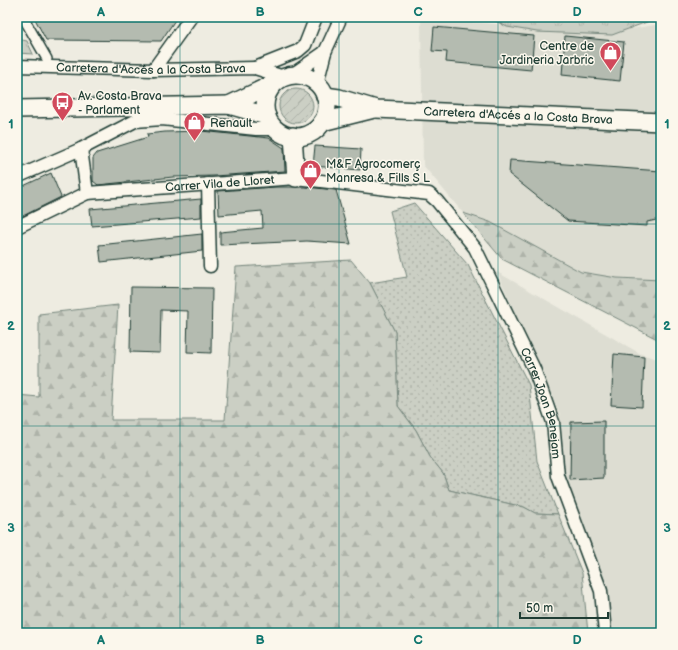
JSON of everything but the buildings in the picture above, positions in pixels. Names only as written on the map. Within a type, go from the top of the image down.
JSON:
[{"type":"main road","points":[[17,109],[230,106],[271,123],[293,136],[309,134],[322,122],[326,109],[321,90],[304,76],[283,79],[230,106]]},
{"type":"main road","points":[[271,123],[265,107],[266,98],[283,79]]},
{"type":"main road","name":"Carretera d'Accés a la Costa Brava","points":[[321,90],[339,98],[376,109],[661,122]]},
{"type":"main road","name":"Carretera d'Accés a la Costa Brava","points":[[322,122],[376,109]]},
{"type":"main road","points":[[293,136],[296,178]]},
{"type":"street","points":[[23,17],[47,59]]},
{"type":"street","points":[[154,70],[191,17]]},
{"type":"street","points":[[255,68],[298,51],[305,45],[316,17]]},
{"type":"street","points":[[332,17],[332,35]]},
{"type":"street","points":[[321,90],[326,52],[341,17]]},
{"type":"street","points":[[283,79],[326,52]]},
{"type":"street","name":"Carretera d'Accés a la Costa Brava","points":[[17,66],[154,70],[255,68],[283,79]]},
{"type":"street","points":[[17,178],[81,150],[135,121],[162,119],[256,129],[271,123]]},
{"type":"street","points":[[81,150],[87,193]]},
{"type":"street","name":"Carrer Vila de Lloret","points":[[17,227],[87,193],[296,178],[429,194]]},
{"type":"street","points":[[208,184],[210,266]]},
{"type":"street","name":"Carrer Joan Benejam","points":[[429,194],[437,201],[475,248],[534,369],[554,422],[558,476],[602,591],[605,633]]},
{"type":"shaded area","points":[[421,18],[606,33],[661,24],[661,280],[617,278],[581,272],[490,222],[463,213],[423,165]]},
{"type":"shaded area","points":[[497,272],[641,354],[661,360],[661,633],[606,633],[606,590],[561,475],[560,415]]},
{"type":"green space","points":[[488,17],[660,17],[612,35],[537,32],[507,27]]},
{"type":"green space","points":[[17,39],[27,41],[33,54],[17,53]]},
{"type":"green space","points":[[296,89],[308,94],[313,106],[308,118],[296,123],[284,118],[279,106],[284,94]]},
{"type":"green space","points":[[414,203],[468,265],[529,385],[537,461],[558,514],[535,513],[524,507],[449,490],[443,473],[430,457],[416,430],[398,406],[395,332],[370,283],[407,277],[390,211]]},
{"type":"green space","points":[[463,213],[490,222],[581,272],[617,278],[661,280],[661,341],[502,259]]},
{"type":"green space","points":[[351,260],[370,283],[395,332],[398,406],[416,430],[430,457],[443,473],[449,490],[524,507],[535,513],[558,514],[582,573],[588,633],[17,633],[17,395],[39,397],[39,314],[118,305],[111,420],[225,420],[236,267]]},
{"type":"place","name":"Centre de Jardineria Jarbric","points":[[610,72]]},
{"type":"place","name":"Av. Costa Brava - Parlament","points":[[62,122]]},
{"type":"place","name":"Renault","points":[[195,142]]},
{"type":"place","name":"M&F Agrocomerç Manresa & Fills S L","points":[[310,190]]}]
